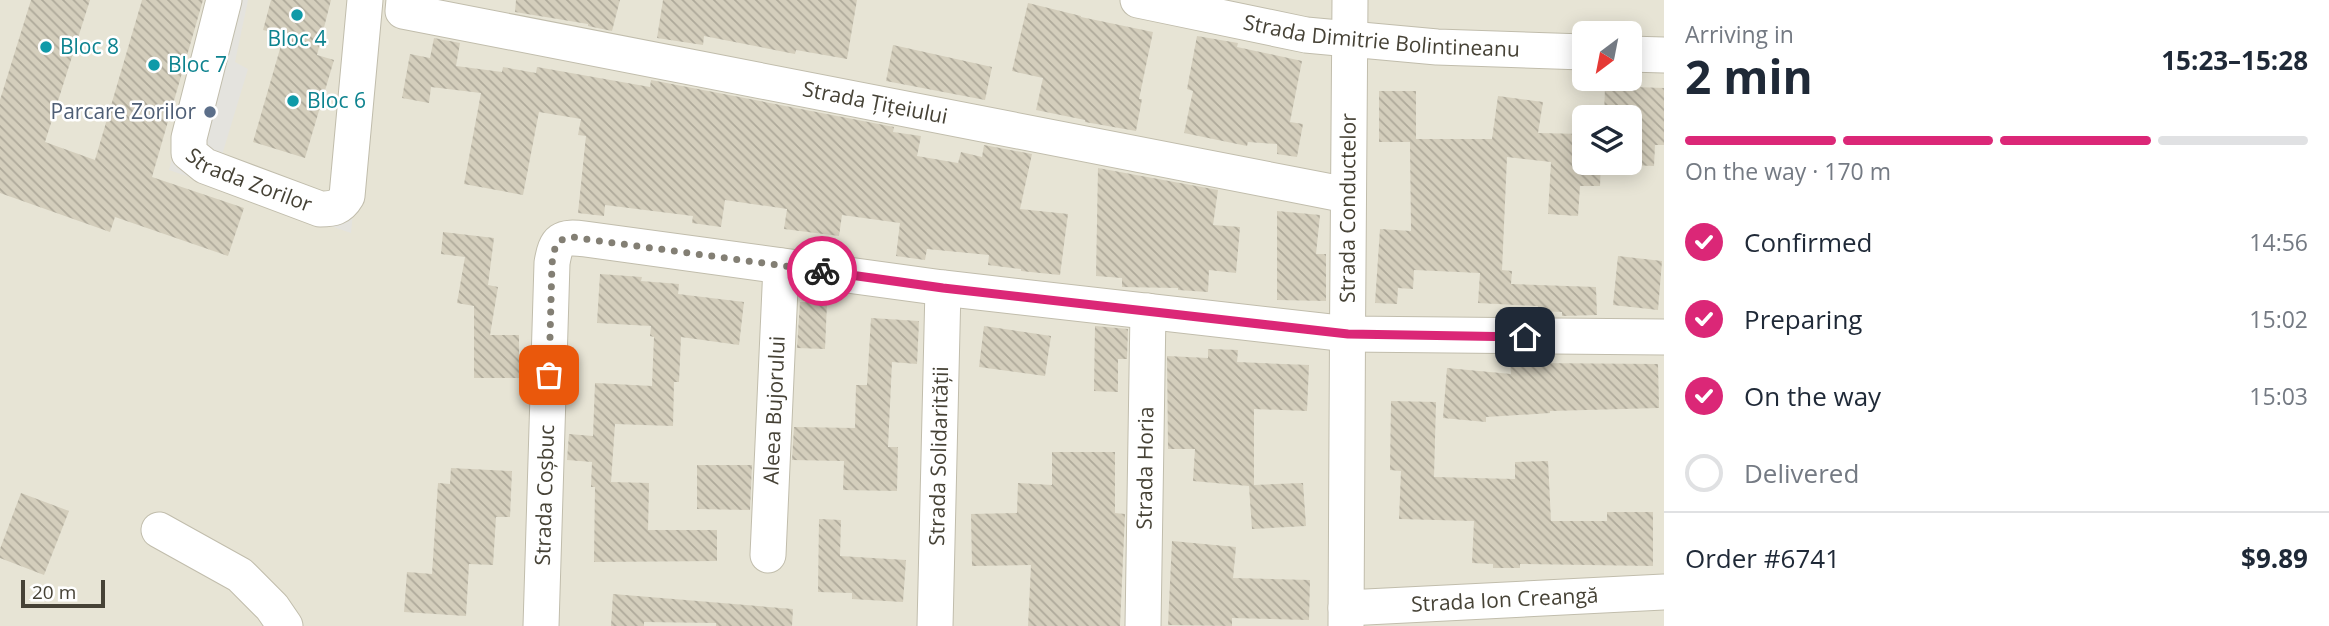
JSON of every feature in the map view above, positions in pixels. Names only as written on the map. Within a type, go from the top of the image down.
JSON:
[{"type":"street","name":"Strada Zorilor","points":[[224,0],[189,138],[189,153],[205,166],[320,209],[333,209],[342,204],[347,196],[365,0]]},
{"type":"street","name":"Strada Dimitrie Bolintineanu","points":[[1138,0],[1306,35],[1437,47],[1572,52]]},
{"type":"street","name":"Strada Conductelor","points":[[1346,617],[1350,0]]},
{"type":"street","name":"Strada Țițeiului","points":[[403,5],[1347,195]]},
{"type":"street","points":[[1642,54],[1664,55]]},
{"type":"street","name":"Strada Coșbuc","points":[[541,626],[552,263],[555,248],[561,240],[572,237],[781,265]]},
{"type":"street","points":[[781,265],[943,288],[1348,334],[1664,337]]},
{"type":"street","name":"Aleea Bujorului","points":[[768,555],[781,265]]},
{"type":"street","name":"Strada Solidarității","points":[[936,626],[943,288]]},
{"type":"street","name":"Strada Horia","points":[[1143,626],[1148,311]]},
{"type":"street","points":[[159,530],[240,575],[272,607],[285,626]]},
{"type":"street","name":"Strada Ion Creangă","points":[[1346,617],[1664,592]]},
{"type":"shaded area","points":[[0,0],[1664,0],[1664,626],[0,626]]},
{"type":"shaded area","name":"Parcare Zorilor","points":[[215,0],[248,0],[235,62],[248,69],[222,155],[333,196],[374,0],[351,233],[169,170]]},
{"type":"building","points":[[31,0],[90,0],[45,142],[95,160],[142,0],[203,0],[152,177],[244,208],[228,256],[115,217],[110,232],[0,193],[0,100]]},
{"type":"building","name":"Bloc 6","points":[[271,0],[331,0],[317,55],[334,60],[305,158],[253,142],[284,35],[263,30]]},
{"type":"building","points":[[516,0],[620,0],[612,31],[588,24],[515,12]]},
{"type":"building","points":[[663,0],[857,0],[847,59],[796,50],[795,54],[704,36],[703,45],[657,38]]},
{"type":"building","points":[[1028,3],[1153,32],[1139,99],[1142,99],[1136,131],[1036,110],[1043,78],[1012,71]]},
{"type":"building","points":[[1197,36],[1238,43],[1237,47],[1302,61],[1290,122],[1303,124],[1297,157],[1277,154],[1277,144],[1248,142],[1247,146],[1184,133],[1193,91],[1187,89]]},
{"type":"building","points":[[434,38],[460,43],[456,66],[502,72],[503,67],[536,73],[537,67],[650,87],[651,80],[894,127],[893,132],[921,136],[917,156],[958,163],[961,152],[982,157],[984,145],[1032,154],[1020,209],[1068,214],[1060,275],[988,265],[989,255],[927,249],[925,260],[896,256],[900,223],[842,215],[839,236],[784,229],[787,209],[725,200],[721,227],[692,223],[693,216],[605,205],[604,216],[578,213],[586,136],[578,135],[581,119],[539,112],[523,195],[464,184],[481,93],[431,87],[429,103],[402,98],[410,54],[430,58]]},
{"type":"building","points":[[893,45],[992,67],[985,100],[886,81]]},
{"type":"building","points":[[1664,88],[1664,145],[1655,145],[1654,166],[1642,166],[1642,105],[1604,105],[1605,91]]},
{"type":"building","points":[[1379,91],[1416,91],[1416,139],[1492,139],[1498,96],[1543,102],[1538,133],[1572,134],[1572,175],[1600,175],[1600,186],[1580,186],[1578,216],[1548,214],[1551,162],[1507,157],[1502,270],[1512,271],[1511,284],[1596,287],[1597,315],[1562,316],[1562,312],[1538,311],[1538,306],[1478,303],[1480,273],[1414,270],[1413,289],[1398,288],[1397,304],[1375,303],[1380,229],[1411,231],[1410,142],[1379,142]]},
{"type":"building","points":[[1098,168],[1218,190],[1213,225],[1240,227],[1236,273],[1209,270],[1208,292],[1178,288],[1122,287],[1122,278],[1096,276]]},
{"type":"building","points":[[1277,211],[1320,215],[1316,254],[1326,254],[1326,301],[1277,300]]},
{"type":"building","points":[[443,232],[494,238],[488,285],[498,287],[490,335],[519,335],[519,378],[474,378],[474,306],[457,303],[465,257],[441,254]]},
{"type":"building","points":[[1618,256],[1662,261],[1658,310],[1613,305]]},
{"type":"building","points":[[600,274],[642,277],[641,281],[679,284],[678,294],[744,302],[739,345],[681,337],[679,382],[674,382],[673,426],[615,424],[611,482],[649,483],[648,530],[717,530],[717,561],[594,562],[595,487],[591,487],[592,462],[567,460],[569,434],[593,436],[595,383],[652,386],[654,337],[650,336],[651,326],[597,323]]},
{"type":"building","points":[[800,302],[827,303],[825,349],[797,348]]},
{"type":"building","points":[[871,318],[919,321],[917,364],[892,362],[888,447],[898,447],[897,491],[843,490],[844,461],[792,460],[794,427],[855,428],[856,385],[867,385]]},
{"type":"building","points":[[984,326],[1051,336],[1045,376],[979,367]]},
{"type":"building","points":[[1095,326],[1128,329],[1127,359],[1118,359],[1118,392],[1094,391]]},
{"type":"building","points":[[1208,349],[1238,350],[1237,362],[1309,365],[1307,411],[1254,409],[1254,485],[1303,483],[1306,526],[1252,529],[1249,486],[1193,481],[1195,449],[1168,449],[1167,356],[1208,358]]},
{"type":"building","points":[[1533,360],[1533,363],[1658,364],[1659,408],[1550,411],[1486,417],[1486,422],[1443,418],[1447,368],[1511,374],[1510,361]]},
{"type":"building","points":[[1391,401],[1436,402],[1434,477],[1515,479],[1515,462],[1548,461],[1551,521],[1607,521],[1607,512],[1653,512],[1653,566],[1520,564],[1520,568],[1493,568],[1493,564],[1472,563],[1474,521],[1399,519],[1401,471],[1390,470]]},
{"type":"building","points":[[1052,452],[1115,452],[1115,513],[1125,514],[1120,626],[1028,626],[1031,565],[972,566],[971,514],[1017,513],[1018,483],[1052,485]]},
{"type":"building","points":[[697,465],[752,465],[750,510],[697,509]]},
{"type":"building","points":[[451,468],[512,471],[510,517],[496,517],[493,565],[469,564],[466,616],[404,612],[407,572],[432,574],[438,483],[450,484]]},
{"type":"building","points":[[21,493],[69,511],[44,575],[0,558],[0,549]]},
{"type":"building","points":[[819,519],[841,520],[840,556],[906,560],[903,602],[852,599],[852,593],[818,592]]},
{"type":"building","points":[[1172,541],[1236,547],[1233,578],[1310,580],[1309,620],[1232,618],[1232,626],[1168,625]]},
{"type":"building","points":[[613,594],[793,609],[792,626],[644,622],[644,626],[611,626]]},
{"type":"way so far","points":[[549,375],[552,263],[555,248],[561,240],[572,237],[822,271]]},
{"type":"place","name":"Bloc 4","points":[[297,15]]},
{"type":"place","name":"Bloc 8","points":[[46,47]]},
{"type":"place","name":"Bloc 7","points":[[154,65]]},
{"type":"place","name":"Bloc 6","points":[[293,101]]},
{"type":"place","name":"Parcare Zorilor","points":[[210,112]]},
{"type":"route","points":[[822,271],[943,288],[1348,334],[1525,337]]}]
